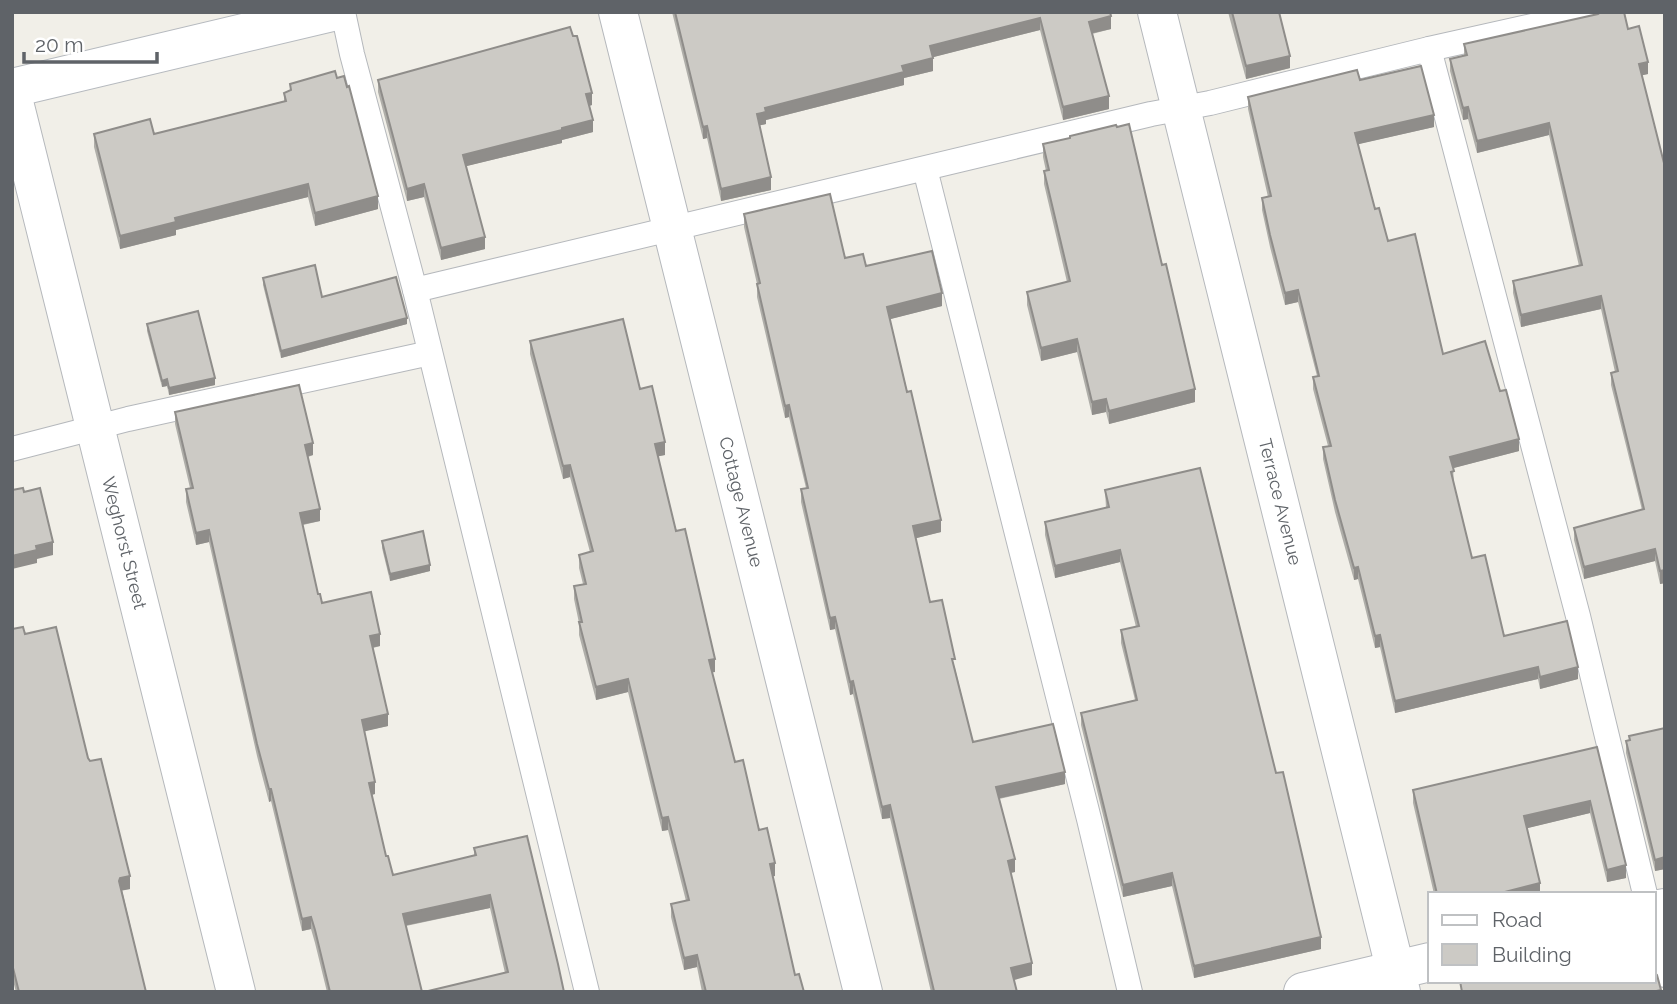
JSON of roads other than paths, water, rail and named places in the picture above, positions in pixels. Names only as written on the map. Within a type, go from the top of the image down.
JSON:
[{"type":"street","points":[[12,88],[331,12]]},
{"type":"street","name":"Cottage Avenue","points":[[618,12],[863,992]]},
{"type":"street","name":"Terrace Avenue","points":[[1157,12],[1409,975]]},
{"type":"street","name":"Weghorst Street","points":[[12,94],[236,992]]},
{"type":"street","points":[[1303,992],[1409,975]]},
{"type":"lane","points":[[343,12],[415,290],[587,992]]},
{"type":"lane","points":[[415,290],[1595,12]]},
{"type":"lane","points":[[1429,49],[1574,603],[1645,892]]},
{"type":"lane","points":[[925,169],[1090,820],[1130,992]]},
{"type":"lane","points":[[12,449],[128,419],[430,353]]},
{"type":"lane","points":[[1656,939],[1665,975]]}]
